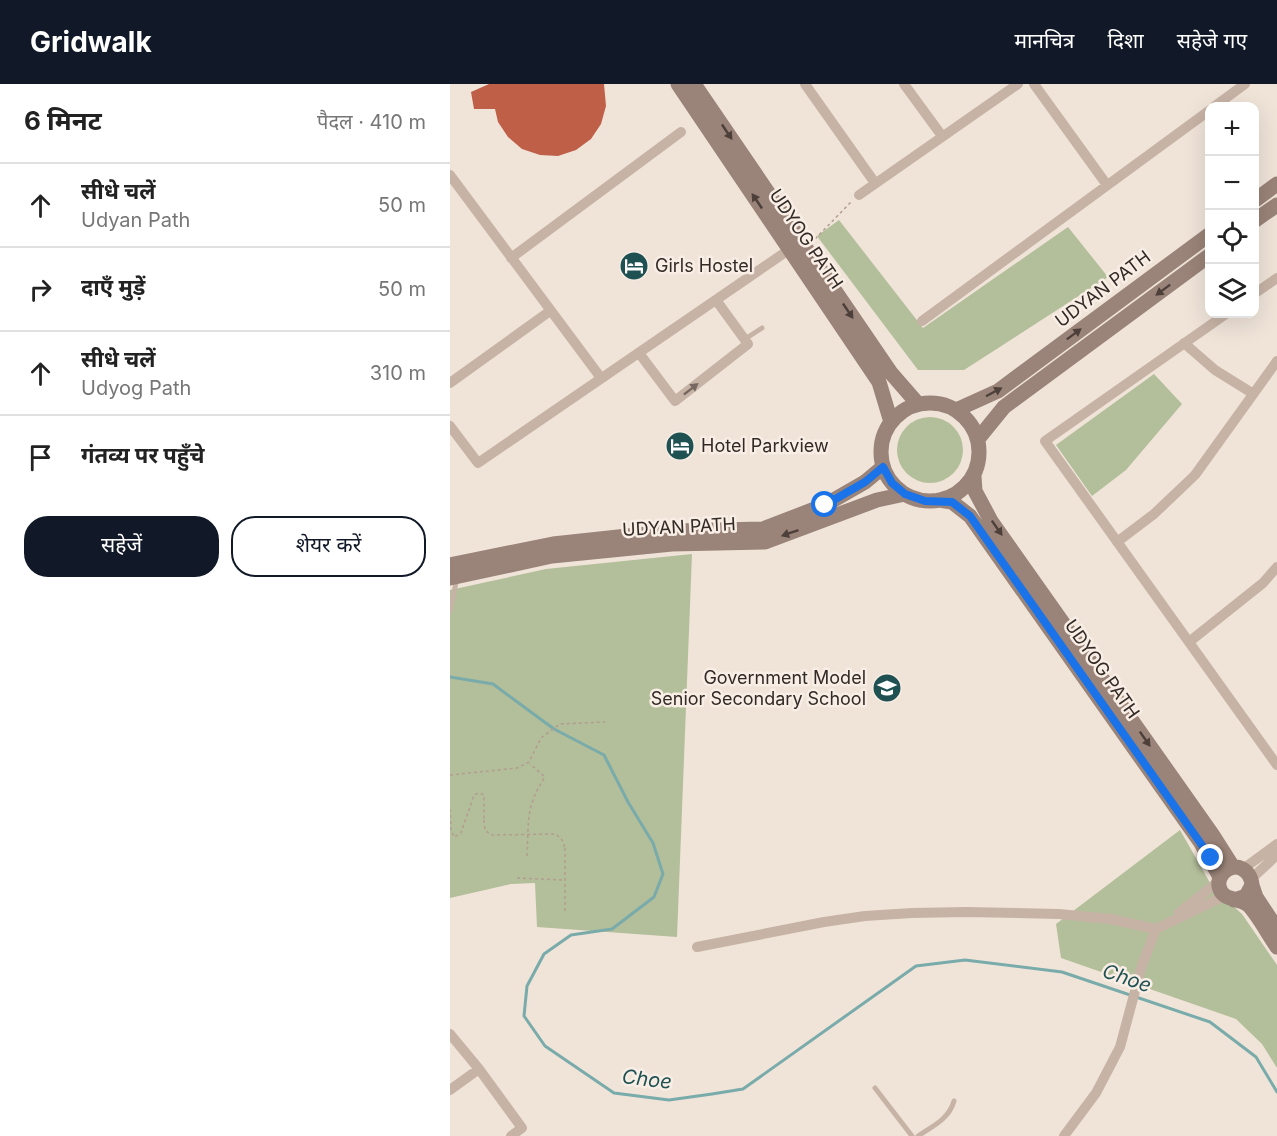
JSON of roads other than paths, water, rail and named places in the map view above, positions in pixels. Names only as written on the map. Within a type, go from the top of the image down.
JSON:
[{"type":"main road","name":"UDYOG PATH","points":[[678,84],[879,382],[891,422]]},
{"type":"main road","name":"UDYOG PATH","points":[[694,84],[891,373],[918,404]]},
{"type":"main road","points":[[1259,197],[1277,184]]},
{"type":"main road","points":[[1259,218],[1277,205]]},
{"type":"main road","name":"UDYAN PATH","points":[[956,410],[998,391],[1205,237]]},
{"type":"main road","name":"UDYAN PATH","points":[[978,439],[1004,407],[1205,258]]},
{"type":"main road","points":[[934,402],[956,410],[970,422],[978,439],[980,454],[974,476],[959,492],[939,500],[925,501],[905,494],[892,483],[883,467],[881,444],[891,422],[903,411],[918,404],[934,402]]},
{"type":"main road","name":"UDYAN PATH","points":[[453,573],[553,544],[674,531],[764,529],[825,505],[865,482],[883,467]]},
{"type":"main road","name":"UDYOG PATH","points":[[974,476],[975,491],[991,521],[1212,834],[1245,875],[1277,930]]},
{"type":"main road","name":"UDYAN PATH","points":[[453,573],[552,556],[672,544],[765,542],[877,500],[905,494]]},
{"type":"main road","name":"UDYOG PATH","points":[[939,500],[952,502],[970,516],[1201,843],[1219,879]]},
{"type":"main road","points":[[1229,898],[1246,896],[1245,875],[1225,870],[1219,879],[1221,892],[1229,898],[1247,904],[1277,947]]},
{"type":"street","points":[[805,84],[875,183]]},
{"type":"street","points":[[904,84],[942,136]]},
{"type":"street","points":[[859,195],[1018,84]]},
{"type":"street","points":[[1034,84],[1107,185]]},
{"type":"street","points":[[1220,102],[1245,84]]},
{"type":"street","points":[[922,321],[1205,113]]},
{"type":"street","points":[[511,258],[681,132]]},
{"type":"street","points":[[450,175],[601,378]]},
{"type":"street","points":[[450,426],[478,463],[789,249]]},
{"type":"street","points":[[1259,291],[1275,282]]},
{"type":"street","points":[[639,353],[675,401],[748,344],[716,300]]},
{"type":"street","points":[[450,383],[550,311]]},
{"type":"street","points":[[1220,318],[1044,441],[1277,765]]},
{"type":"street","points":[[1184,343],[1215,370],[1252,393]]},
{"type":"street","points":[[1117,542],[1154,514],[1195,474],[1277,361]]},
{"type":"street","points":[[1189,642],[1263,583],[1277,567]]},
{"type":"street","points":[[1245,875],[1277,844]]},
{"type":"street","points":[[1245,875],[1277,855]]},
{"type":"street","points":[[1064,1136],[1096,1094],[1119,1047],[1142,965],[1160,927],[1219,879]]},
{"type":"street","points":[[698,947],[824,922],[912,913],[1059,914],[1160,927],[1229,898]]},
{"type":"street","points":[[450,1034],[522,1128],[511,1136]]},
{"type":"street","points":[[450,1090],[479,1069]]},
{"type":"lane","points":[[745,339],[762,328]]},
{"type":"lane","points":[[450,611],[453,573]]},
{"type":"lane","points":[[875,1088],[912,1136]]},
{"type":"lane","points":[[918,1136],[945,1118],[954,1101]]},
{"type":"waterway","name":"Choe","points":[[450,677],[493,684],[554,729],[604,755],[628,802],[653,843],[663,874],[654,897],[612,929],[571,935],[544,954],[527,986],[524,1016],[545,1046],[614,1093],[669,1100],[743,1089],[916,966],[965,960],[1062,972],[1210,1022],[1256,1057],[1277,1092]]},
{"type":"place","name":"Girls Hostel","points":[[634,266]]},
{"type":"place","name":"Hotel Parkview","points":[[680,446]]},
{"type":"place","name":"Government Model Senior Secondary School","points":[[887,688]]}]
